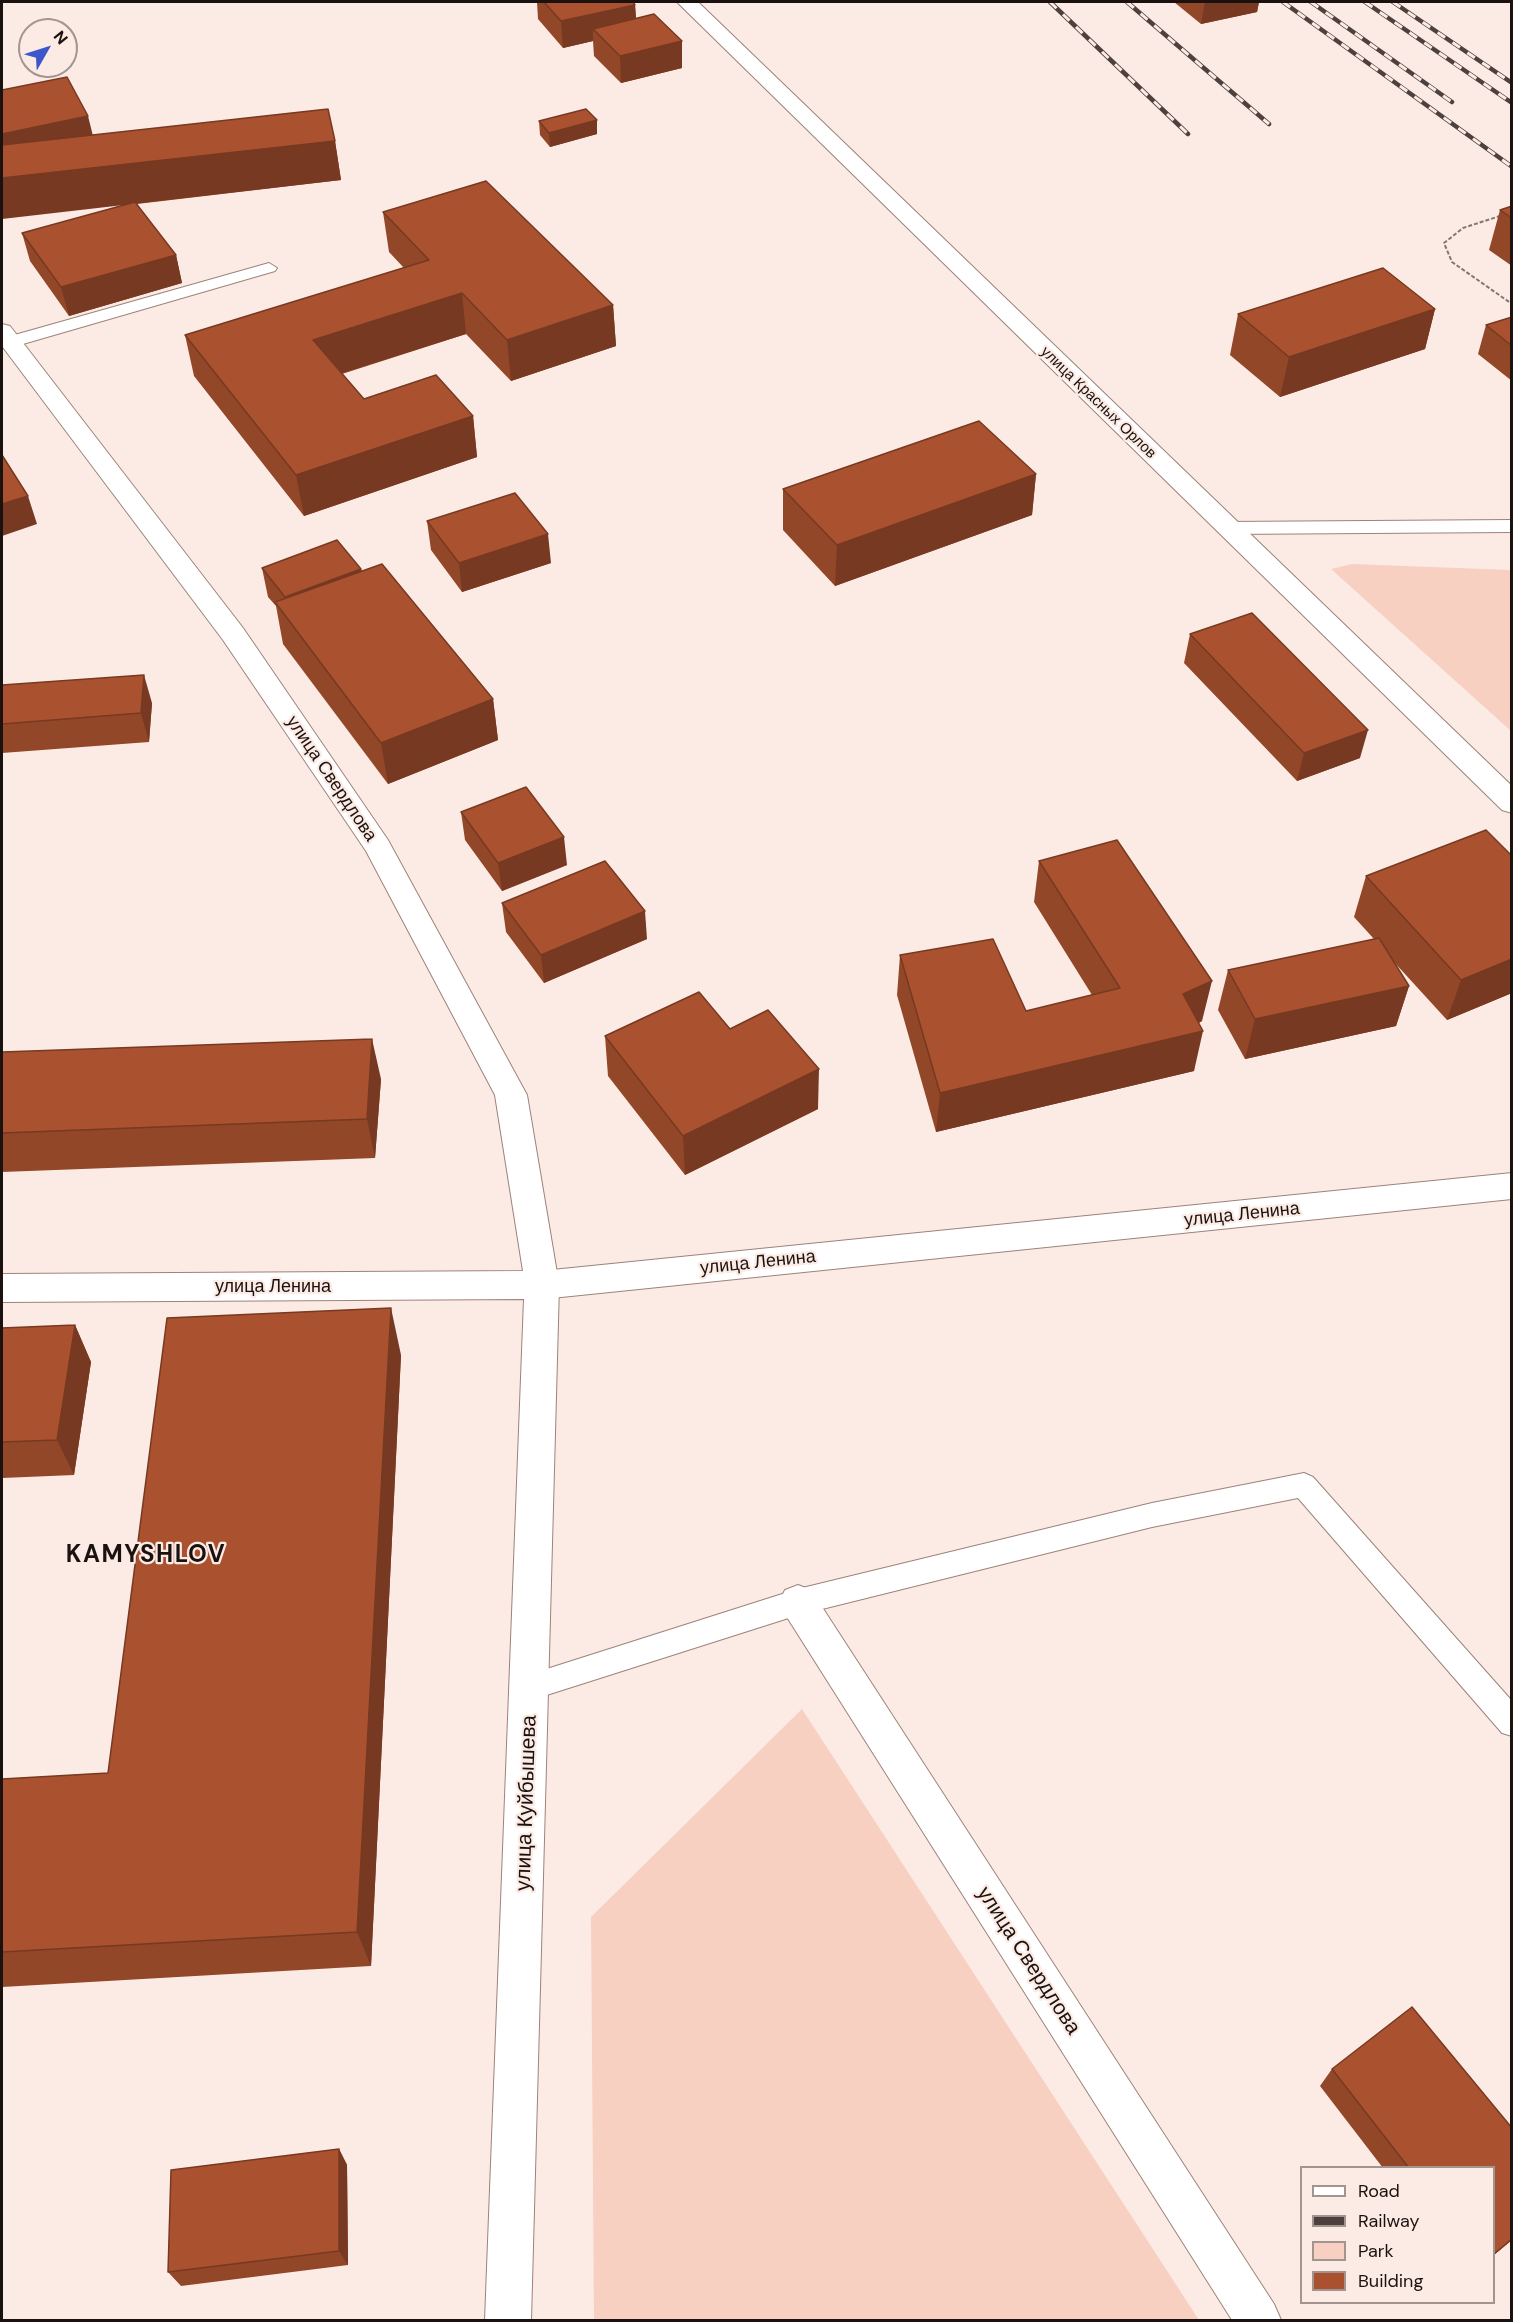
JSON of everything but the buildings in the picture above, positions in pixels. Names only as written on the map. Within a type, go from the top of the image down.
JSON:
[{"type":"street","name":"улица Красных Орлов","points":[[687,2],[1226,528],[1512,802]]},
{"type":"street","name":"улица Свердлова","points":[[6,336],[233,634],[378,847],[511,1095],[542,1285]]},
{"type":"street","name":"улица Ленина","points":[[2,1288],[542,1285],[1512,1186]]},
{"type":"street","name":"улица Куйбышева","points":[[508,2320],[531,1687],[542,1285]]},
{"type":"street","name":"улица Свердлова","points":[[798,1602],[1258,2320]]},
{"type":"lane","points":[[6,336],[270,268]]},
{"type":"lane","points":[[1226,528],[1512,526]]},
{"type":"lane","points":[[531,1687],[798,1602],[1152,1515],[1304,1485],[1512,1723]]},
{"type":"path","points":[[1512,212],[1463,228],[1444,243],[1452,262],[1512,304]]},
{"type":"green space","points":[[1352,564],[1511,570],[1511,731],[1331,569]]},
{"type":"green space","points":[[802,1709],[1199,2320],[594,2320],[591,1917]]},
{"type":"railway","points":[[1050,2],[1188,134]]},
{"type":"railway","points":[[1127,2],[1269,124]]},
{"type":"railway","points":[[1283,2],[1511,166]]},
{"type":"railway","points":[[1311,2],[1452,102]]},
{"type":"railway","points":[[1365,2],[1512,103]]},
{"type":"railway","points":[[1393,2],[1512,83]]},
{"type":"district","name":"KAMYSHLOV","points":[[146,1556]]}]
